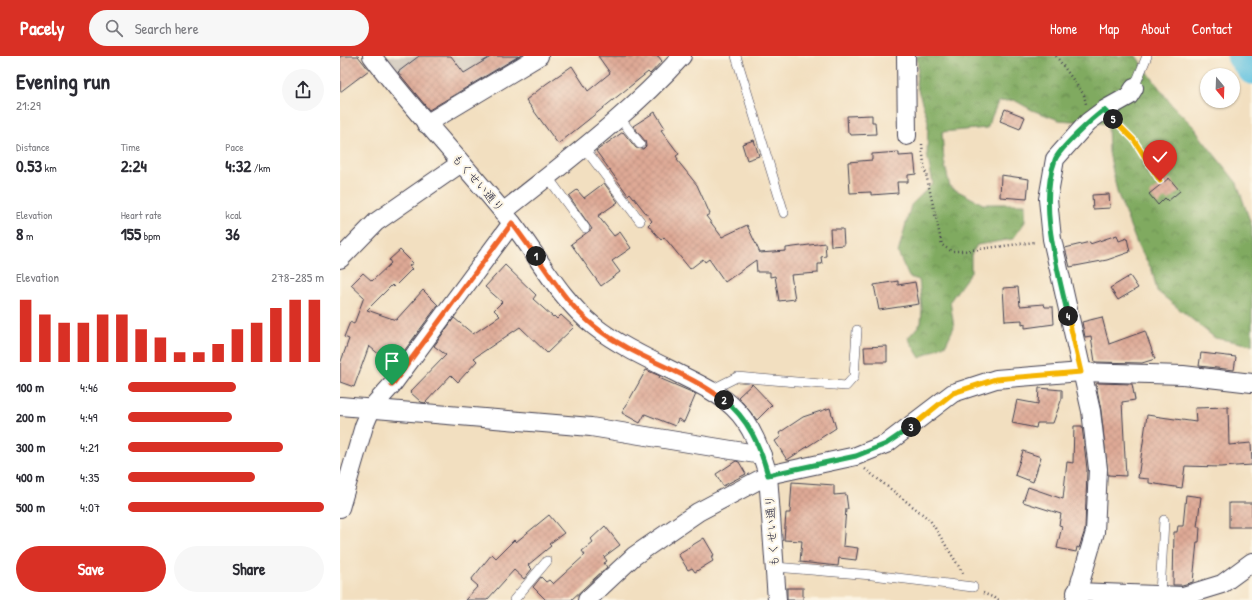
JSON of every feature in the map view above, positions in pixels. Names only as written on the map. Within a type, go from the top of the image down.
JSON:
[{"type":"street","name":"もくせい通り","points":[[372,56],[426,124],[507,218],[574,307],[594,327],[641,356],[710,390],[735,408],[754,436],[768,475],[777,600]]},
{"type":"street","points":[[426,124],[539,56]]},
{"type":"street","points":[[340,508],[362,433],[372,407],[392,385],[507,218],[547,176],[619,117],[661,79],[682,56]]},
{"type":"street","points":[[906,56],[914,139]]},
{"type":"street","points":[[1134,88],[1129,96],[1104,110],[1088,122],[1055,159],[1048,199],[1052,239],[1091,411],[1098,469],[1095,532],[1075,596],[1160,594],[1184,596],[1204,591],[1222,584],[1252,562]]},
{"type":"street","points":[[340,259],[376,222],[461,163]]},
{"type":"street","points":[[588,600],[634,556],[698,512],[768,475],[856,456],[886,444],[953,393],[996,379],[1081,372],[1183,375],[1252,383]]},
{"type":"street","points":[[340,406],[372,407],[591,426],[762,455]]},
{"type":"lane","points":[[736,56],[784,213]]},
{"type":"lane","points":[[1134,88],[1147,56]]},
{"type":"lane","points":[[619,117],[640,144]]},
{"type":"lane","points":[[583,146],[640,221]]},
{"type":"lane","points":[[547,176],[585,228]]},
{"type":"lane","points":[[710,390],[737,377],[846,386],[854,378],[857,330]]},
{"type":"lane","points":[[1160,594],[1164,520]]},
{"type":"lane","points":[[514,600],[547,561]]},
{"type":"lane","points":[[775,567],[872,575],[973,587]]},
{"type":"path","points":[[1056,56],[1084,95],[1088,122]]},
{"type":"path","points":[[1104,110],[1134,140],[1160,181]]},
{"type":"path","points":[[914,139],[924,165],[942,245],[951,251],[1005,246],[1052,239]]},
{"type":"path","points":[[856,456],[862,466],[930,520],[957,565],[973,587],[999,600]]},
{"type":"shaded area","points":[[382,56],[526,56],[427,112]]},
{"type":"green space","points":[[917,56],[1136,56],[1171,104],[1195,128],[1237,183],[1252,227],[1252,345],[1215,338],[1157,291],[1152,270],[1137,244],[1117,192],[1109,152],[1108,124],[1059,120],[1032,110],[1014,100],[998,102],[987,128],[942,132],[944,161],[950,187],[983,204],[1025,204],[1025,222],[1013,239],[977,245],[971,255],[971,272],[950,301],[954,327],[946,344],[920,358],[908,338],[921,323],[922,309],[919,280],[909,277],[898,253],[911,205],[933,183],[927,155],[928,121],[916,84],[918,68]]},
{"type":"building","points":[[340,56],[358,56],[369,70],[340,92]]},
{"type":"building","points":[[419,56],[451,56],[464,73],[492,56],[519,56],[429,110],[398,72]]},
{"type":"building","points":[[598,56],[658,56],[662,61],[650,74],[648,72],[558,144],[526,100],[572,66],[588,91],[610,73]]},
{"type":"building","points":[[1005,109],[1025,117],[1020,129],[1000,121]]},
{"type":"building","points":[[655,112],[665,128],[661,130],[679,154],[676,156],[678,159],[677,160],[697,185],[710,214],[706,216],[722,237],[747,225],[760,253],[786,251],[786,248],[825,243],[826,256],[821,257],[822,264],[818,264],[818,273],[791,275],[795,299],[779,301],[775,276],[770,277],[770,272],[757,272],[756,260],[725,282],[709,259],[705,262],[703,259],[690,269],[664,237],[661,240],[648,225],[652,221],[630,193],[628,195],[596,151],[623,132],[636,148],[643,149],[646,146],[645,141],[633,126]]},
{"type":"building","points":[[872,115],[872,122],[875,122],[876,134],[851,135],[848,133],[847,116]]},
{"type":"building","points":[[754,140],[759,156],[747,160],[742,144]]},
{"type":"building","points":[[899,152],[899,156],[914,155],[916,174],[908,175],[908,182],[897,182],[898,193],[871,195],[871,192],[850,193],[848,162],[872,160],[872,154]]},
{"type":"building","points":[[1001,175],[1029,179],[1027,199],[1000,197]]},
{"type":"building","points":[[1169,178],[1180,191],[1168,201],[1165,198],[1158,205],[1149,194]]},
{"type":"building","points":[[604,183],[618,202],[598,216],[614,236],[620,232],[631,248],[612,261],[620,272],[601,286],[571,244],[592,229],[569,196],[577,190],[584,198]]},
{"type":"building","points":[[1109,194],[1110,208],[1093,209],[1092,195]]},
{"type":"building","points":[[830,229],[843,229],[844,245],[831,246]]},
{"type":"building","points":[[1117,235],[1119,241],[1127,238],[1130,252],[1107,260],[1070,267],[1065,248],[1090,242],[1090,244]]},
{"type":"building","points":[[400,250],[413,263],[409,266],[412,269],[394,287],[392,285],[367,310],[396,320],[423,290],[438,305],[393,366],[369,346],[354,387],[340,382],[340,364],[349,339],[344,337],[350,322],[354,324],[364,297],[351,285],[363,273],[372,281],[391,263],[389,260]]},
{"type":"building","points":[[505,265],[536,295],[533,299],[553,317],[554,316],[557,319],[561,315],[574,327],[547,353],[520,327],[474,358],[477,361],[458,382],[451,375],[425,403],[421,402],[410,392],[446,355],[434,346],[454,318],[473,334],[500,316],[494,310],[502,302],[485,287]]},
{"type":"building","points":[[1130,276],[1138,288],[1118,300],[1110,288]]},
{"type":"building","points":[[898,281],[898,285],[915,282],[919,304],[879,310],[874,285]]},
{"type":"building","points":[[1018,287],[1020,306],[1044,304],[1045,307],[1053,307],[1054,324],[1025,328],[1025,324],[1022,325],[1022,320],[1005,321],[1003,288]]},
{"type":"building","points":[[1102,317],[1109,344],[1145,331],[1155,359],[1142,363],[1095,362],[1091,336],[1085,337],[1082,322]]},
{"type":"building","points":[[887,346],[887,362],[865,362],[864,347]]},
{"type":"building","points":[[1201,353],[1236,357],[1234,370],[1199,366]]},
{"type":"building","points":[[646,370],[660,376],[659,378],[696,394],[684,422],[678,419],[675,426],[645,414],[640,423],[622,413]]},
{"type":"building","points":[[752,384],[772,405],[757,420],[738,397]]},
{"type":"building","points":[[1096,384],[1132,384],[1135,400],[1122,402],[1126,476],[1108,475],[1101,410]]},
{"type":"building","points":[[1039,388],[1062,390],[1062,398],[1053,423],[1037,423],[1036,428],[1012,423],[1017,400],[1038,404]]},
{"type":"building","points":[[1228,407],[1229,445],[1251,443],[1252,465],[1220,467],[1185,466],[1182,488],[1149,483],[1149,479],[1138,478],[1147,415],[1196,422],[1195,408]]},
{"type":"building","points":[[830,408],[836,428],[787,460],[775,441],[781,437],[779,433],[803,417]]},
{"type":"building","points":[[1074,426],[1082,426],[1087,469],[1085,530],[1079,548],[1077,547],[1076,552],[1057,548],[1062,526],[1059,525],[1061,514],[1023,502],[1028,487],[1063,499],[1067,462],[1073,463]]},
{"type":"building","points":[[1023,451],[1041,457],[1033,482],[1015,475]]},
{"type":"building","points":[[736,461],[739,462],[746,474],[723,486],[716,474]]},
{"type":"building","points":[[792,482],[834,485],[834,495],[846,494],[848,509],[846,509],[843,546],[858,548],[856,560],[839,558],[838,566],[800,562],[802,541],[784,540],[786,513],[790,513]]},
{"type":"building","points":[[1186,495],[1201,497],[1197,527],[1200,527],[1199,542],[1197,542],[1193,582],[1182,585],[1173,585],[1174,532],[1177,532],[1178,526],[1183,526]]},
{"type":"building","points":[[1229,503],[1252,503],[1252,527],[1229,527]]},
{"type":"building","points":[[549,515],[564,533],[549,544],[551,546],[528,565],[532,569],[524,579],[514,570],[487,600],[465,600],[478,586],[471,580],[492,554],[496,558],[514,540],[516,542]]},
{"type":"building","points":[[605,526],[620,545],[604,557],[607,561],[604,563],[607,567],[571,600],[546,600],[533,587],[541,577],[546,582],[549,580],[553,584],[585,555],[582,551],[593,542],[591,539]]},
{"type":"building","points":[[704,538],[714,555],[711,557],[713,561],[695,572],[692,568],[688,570],[678,554]]},
{"type":"building","points":[[787,588],[803,588],[803,600],[787,600]]},
{"type":"waterway","points":[[1241,56],[1252,70]]},
{"type":"route","points":[[392,385],[512,223],[574,307],[594,327],[641,356],[710,390],[735,408],[754,436],[768,475],[856,456],[886,444],[913,425],[953,393],[996,379],[1081,372],[1052,239],[1048,199],[1055,159],[1088,122],[1104,110],[1134,140],[1160,181]]}]
